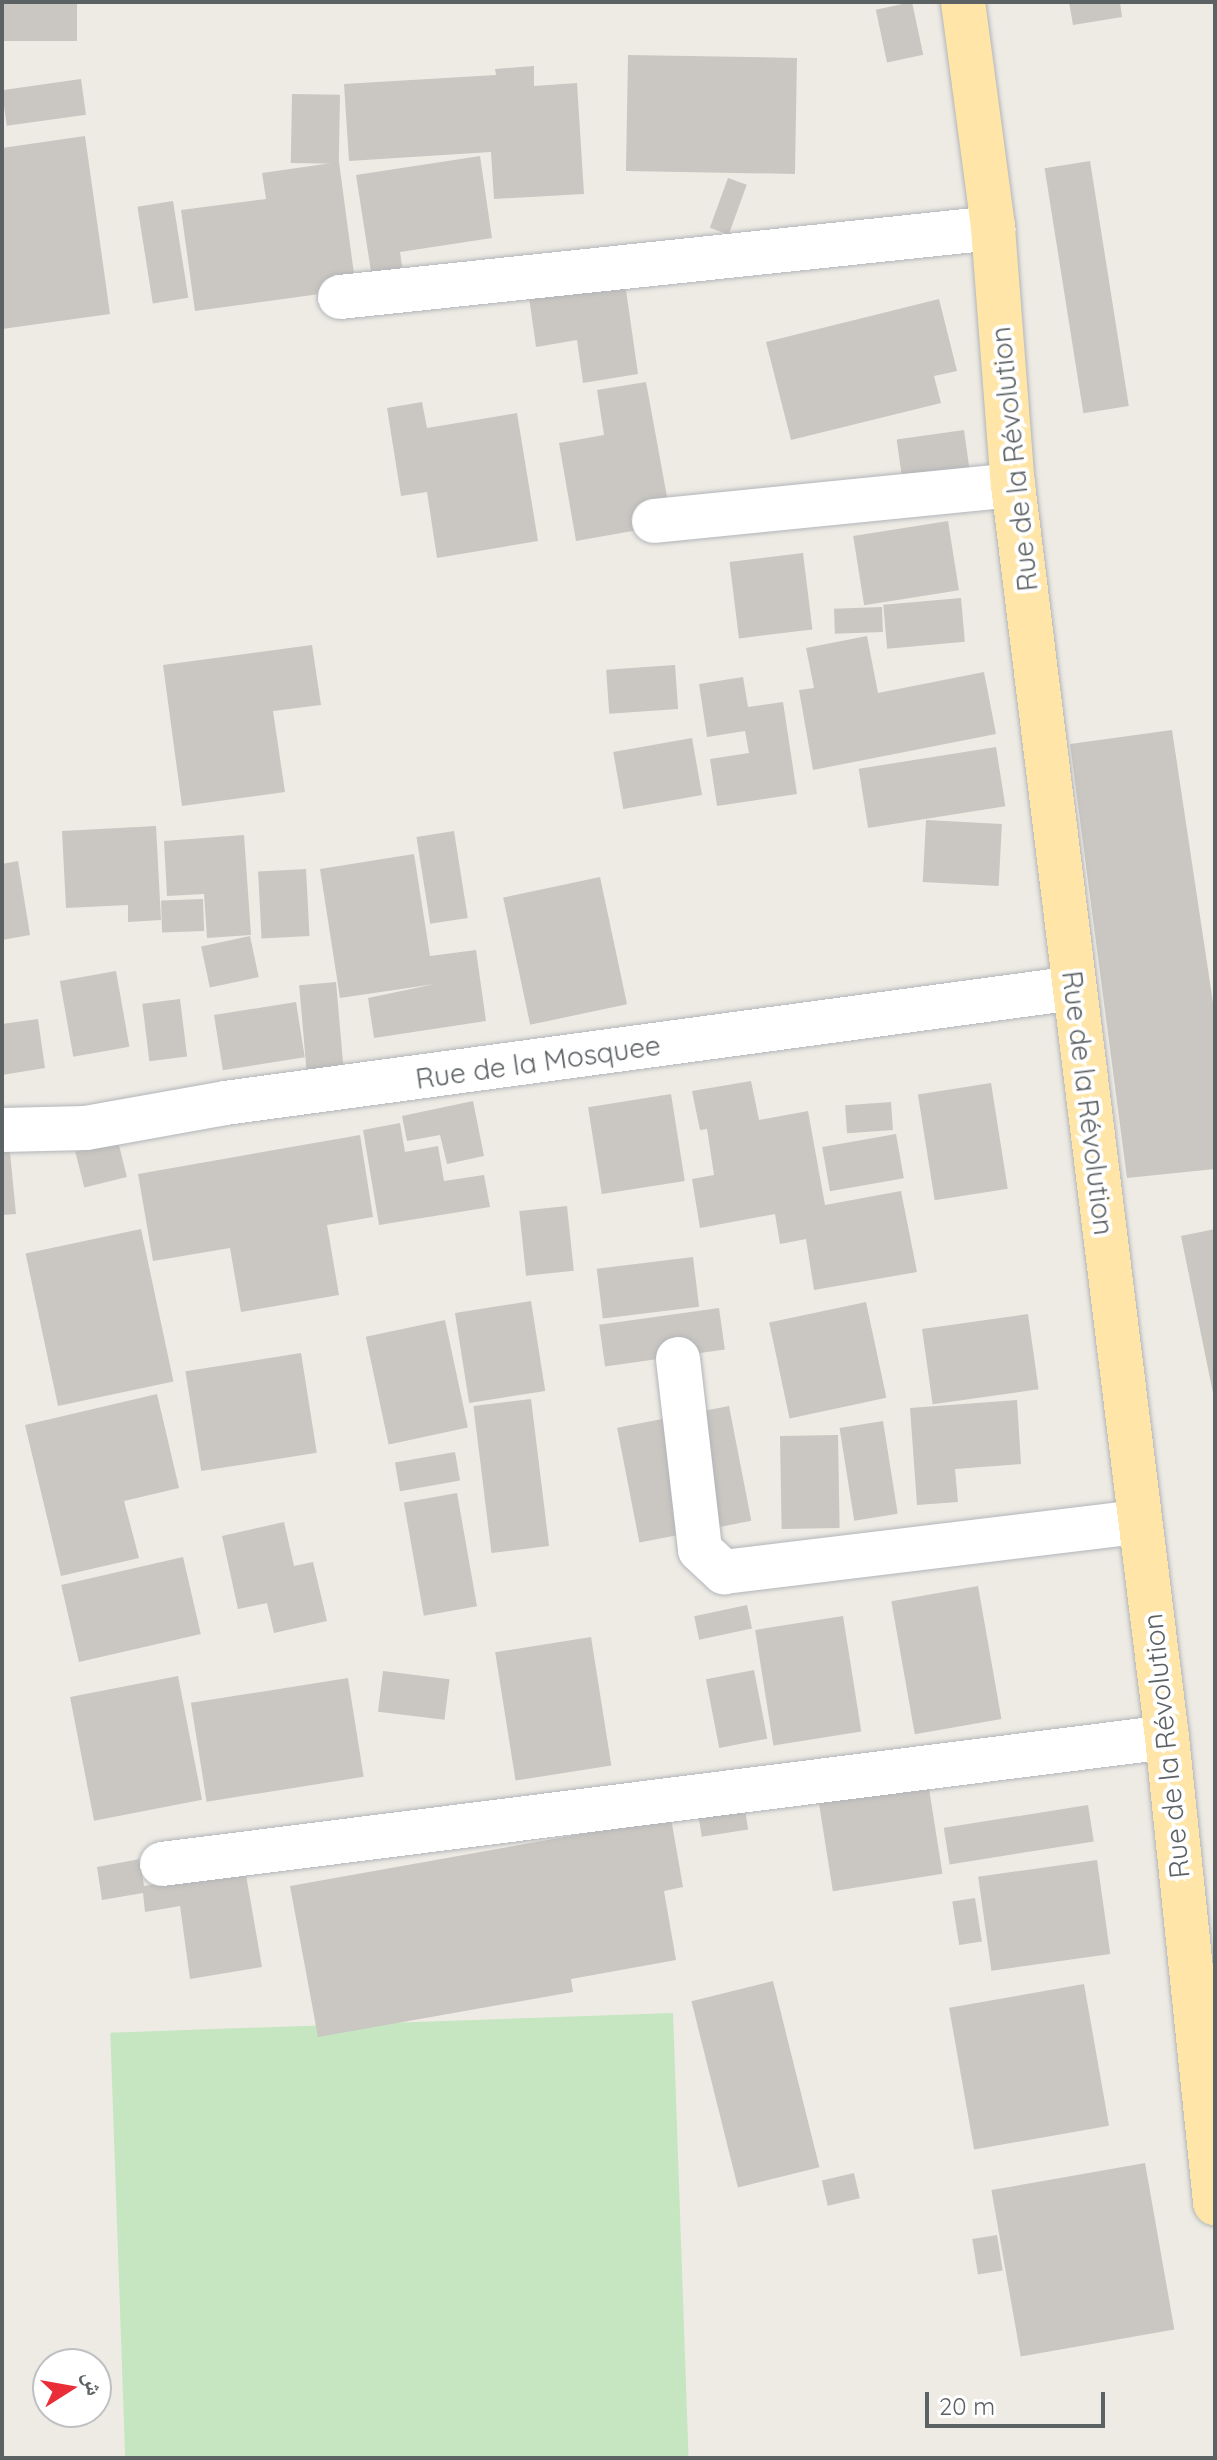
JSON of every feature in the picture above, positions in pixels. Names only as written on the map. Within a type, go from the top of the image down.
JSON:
[{"type":"main road","name":"Rue de la Révolution","points":[[963,2],[993,228],[1013,485],[1167,1737],[1215,2204]]},
{"type":"street","points":[[340,297],[993,228]]},
{"type":"street","points":[[654,521],[1013,485]]},
{"type":"street","name":"Rue de la Mosquee","points":[[2,1130],[86,1128],[225,1103],[1074,988]]},
{"type":"street","points":[[678,1359],[700,1550],[724,1572],[1140,1522]]},
{"type":"street","points":[[162,1864],[1167,1737]]},
{"type":"green space","points":[[673,2013],[689,2458],[125,2458],[110,2033]]},
{"type":"building","points":[[2,2],[77,2],[77,41],[2,41]]},
{"type":"building","points":[[912,2],[923,55],[887,63],[876,10]]},
{"type":"building","points":[[1069,2],[1120,2],[1122,17],[1073,25]]},
{"type":"building","points":[[628,55],[797,58],[795,174],[626,171]]},
{"type":"building","points":[[534,66],[534,86],[577,83],[584,194],[494,199],[491,152],[349,161],[344,84],[496,75],[495,69]]},
{"type":"building","points":[[81,79],[86,115],[7,126],[2,90]]},
{"type":"building","points":[[292,94],[340,95],[339,164],[291,163]]},
{"type":"building","points":[[85,136],[110,314],[2,329],[2,148]]},
{"type":"building","points":[[480,156],[492,238],[400,252],[403,273],[372,278],[356,175]]},
{"type":"building","points":[[1090,161],[1129,406],[1083,413],[1045,168]]},
{"type":"building","points":[[339,162],[356,289],[195,311],[181,210],[266,199],[262,173]]},
{"type":"building","points":[[728,178],[747,185],[729,235],[710,228]]},
{"type":"building","points":[[173,201],[188,298],[153,303],[137,207]]},
{"type":"building","points":[[625,283],[638,374],[583,383],[577,340],[536,347],[529,297]]},
{"type":"building","points":[[939,299],[957,371],[934,376],[941,403],[791,440],[766,342]]},
{"type":"building","points":[[646,382],[672,524],[576,541],[559,443],[604,435],[597,390]]},
{"type":"building","points":[[422,402],[427,428],[517,413],[538,541],[437,558],[427,492],[401,496],[387,408]]},
{"type":"building","points":[[964,430],[971,479],[903,488],[897,439]]},
{"type":"building","points":[[948,521],[959,590],[864,605],[853,536]]},
{"type":"building","points":[[803,553],[812,629],[739,638],[730,562]]},
{"type":"building","points":[[961,598],[965,642],[887,649],[883,605]]},
{"type":"building","points":[[882,607],[883,632],[835,634],[834,609]]},
{"type":"building","points":[[867,636],[878,693],[984,672],[996,734],[813,770],[799,690],[814,688],[806,648]]},
{"type":"building","points":[[312,645],[321,705],[273,711],[285,792],[182,806],[163,665]]},
{"type":"building","points":[[675,665],[678,709],[609,714],[606,670]]},
{"type":"building","points":[[743,677],[748,707],[783,702],[797,794],[717,806],[710,759],[749,753],[745,731],[707,737],[699,684]]},
{"type":"building","points":[[1172,730],[1215,1016],[1215,1169],[1127,1178],[1070,744]]},
{"type":"building","points":[[692,738],[702,795],[623,809],[613,752]]},
{"type":"building","points":[[996,747],[1005,806],[868,828],[859,769]]},
{"type":"building","points":[[926,820],[1002,824],[999,886],[923,882]]},
{"type":"building","points":[[156,826],[161,920],[128,922],[128,905],[66,908],[62,831]]},
{"type":"building","points":[[454,831],[468,918],[430,924],[416,837]]},
{"type":"building","points":[[244,835],[251,935],[207,938],[204,894],[167,896],[164,841]]},
{"type":"building","points":[[414,854],[430,956],[476,950],[486,1021],[374,1038],[368,998],[435,984],[340,998],[320,869]]},
{"type":"building","points":[[18,861],[30,935],[2,940],[2,864]]},
{"type":"building","points":[[306,869],[310,936],[262,938],[258,872]]},
{"type":"building","points":[[600,877],[627,1004],[530,1025],[503,898]]},
{"type":"building","points":[[203,899],[204,931],[162,932],[161,900]]},
{"type":"building","points":[[250,936],[259,977],[210,987],[201,946]]},
{"type":"building","points":[[116,971],[129,1047],[73,1057],[60,981]]},
{"type":"building","points":[[336,982],[344,1070],[307,1073],[299,985]]},
{"type":"building","points":[[180,999],[187,1057],[149,1061],[142,1004]]},
{"type":"building","points":[[296,1002],[305,1057],[223,1070],[214,1015]]},
{"type":"building","points":[[38,1019],[45,1068],[2,1075],[2,1024]]},
{"type":"building","points":[[751,1081],[759,1120],[808,1111],[825,1205],[901,1191],[917,1272],[814,1290],[806,1239],[780,1244],[775,1214],[700,1228],[692,1179],[714,1175],[707,1129],[700,1130],[692,1091]]},
{"type":"building","points":[[991,1083],[1008,1189],[935,1200],[918,1095]]},
{"type":"building","points":[[671,1094],[685,1181],[602,1194],[588,1107]]},
{"type":"building","points":[[473,1101],[484,1156],[447,1164],[440,1135],[407,1141],[402,1116]]},
{"type":"building","points":[[891,1102],[893,1130],[847,1133],[845,1105]]},
{"type":"building","points":[[2,1122],[7,1122],[16,1214],[2,1215]]},
{"type":"building","points":[[400,1123],[405,1152],[438,1146],[444,1181],[484,1175],[490,1207],[379,1225],[363,1130]]},
{"type":"building","points":[[896,1134],[904,1178],[830,1191],[822,1147]]},
{"type":"building","points":[[360,1135],[373,1217],[327,1225],[339,1295],[241,1312],[230,1248],[153,1261],[138,1174]]},
{"type":"building","points":[[118,1141],[127,1177],[84,1188],[75,1152]]},
{"type":"building","points":[[567,1206],[574,1271],[526,1276],[519,1211]]},
{"type":"building","points":[[141,1229],[173,1382],[58,1406],[26,1254]]},
{"type":"building","points":[[1215,1229],[1215,1398],[1214,1398],[1181,1236]]},
{"type":"building","points":[[693,1257],[699,1307],[603,1318],[597,1269]]},
{"type":"building","points":[[531,1301],[545,1391],[469,1403],[455,1313]]},
{"type":"building","points":[[866,1302],[886,1398],[790,1418],[769,1323]]},
{"type":"building","points":[[719,1308],[725,1350],[605,1366],[599,1325]]},
{"type":"building","points":[[1028,1314],[1039,1389],[933,1404],[922,1329]]},
{"type":"building","points":[[445,1320],[468,1428],[389,1444],[366,1337]]},
{"type":"building","points":[[301,1353],[317,1453],[201,1471],[185,1371]]},
{"type":"building","points":[[157,1394],[179,1488],[124,1501],[139,1558],[61,1576],[25,1425]]},
{"type":"building","points":[[531,1399],[549,1546],[491,1553],[473,1406]]},
{"type":"building","points":[[1017,1400],[1021,1464],[955,1469],[958,1502],[917,1505],[910,1408]]},
{"type":"building","points":[[729,1406],[751,1521],[639,1543],[617,1428]]},
{"type":"building","points":[[883,1421],[898,1514],[854,1521],[840,1428]]},
{"type":"building","points":[[838,1435],[840,1528],[782,1529],[780,1436]]},
{"type":"building","points":[[455,1452],[460,1481],[400,1491],[395,1463]]},
{"type":"building","points":[[457,1493],[477,1606],[424,1616],[404,1502]]},
{"type":"building","points":[[284,1522],[294,1566],[313,1562],[327,1621],[274,1633],[267,1603],[238,1609],[222,1536]]},
{"type":"building","points":[[183,1557],[201,1634],[79,1662],[61,1585]]},
{"type":"building","points":[[978,1586],[1001,1719],[915,1734],[891,1601]]},
{"type":"building","points":[[747,1605],[752,1628],[699,1640],[694,1616]]},
{"type":"building","points":[[843,1616],[861,1732],[773,1745],[755,1630]]},
{"type":"building","points":[[591,1637],[611,1765],[516,1781],[495,1652]]},
{"type":"building","points":[[754,1670],[767,1739],[719,1748],[706,1679]]},
{"type":"building","points":[[383,1671],[450,1679],[445,1720],[378,1712]]},
{"type":"building","points":[[178,1676],[202,1800],[94,1821],[70,1697]]},
{"type":"building","points":[[348,1678],[364,1777],[207,1802],[191,1703]]},
{"type":"building","points":[[927,1776],[942,1874],[833,1891],[817,1793]]},
{"type":"building","points":[[741,1784],[748,1829],[702,1837],[695,1791]]},
{"type":"building","points":[[1088,1805],[1094,1842],[950,1864],[944,1828]]},
{"type":"building","points":[[671,1818],[683,1887],[664,1891],[676,1960],[571,1979],[573,1992],[318,2037],[290,1886]]},
{"type":"building","points":[[140,1859],[144,1886],[245,1869],[262,1967],[190,1979],[180,1906],[145,1912],[143,1893],[102,1900],[97,1867]]},
{"type":"building","points":[[1097,1860],[1110,1954],[991,1971],[978,1877]]},
{"type":"building","points":[[975,1898],[982,1941],[959,1945],[952,1902]]},
{"type":"building","points":[[773,1981],[819,2167],[738,2188],[691,2001]]},
{"type":"building","points":[[1084,1984],[1109,2126],[974,2150],[949,2008]]},
{"type":"building","points":[[1145,2163],[1174,2329],[1021,2357],[991,2190]]},
{"type":"building","points":[[854,2173],[860,2198],[828,2206],[822,2180]]},
{"type":"building","points":[[997,2235],[1003,2271],[978,2274],[972,2239]]}]
